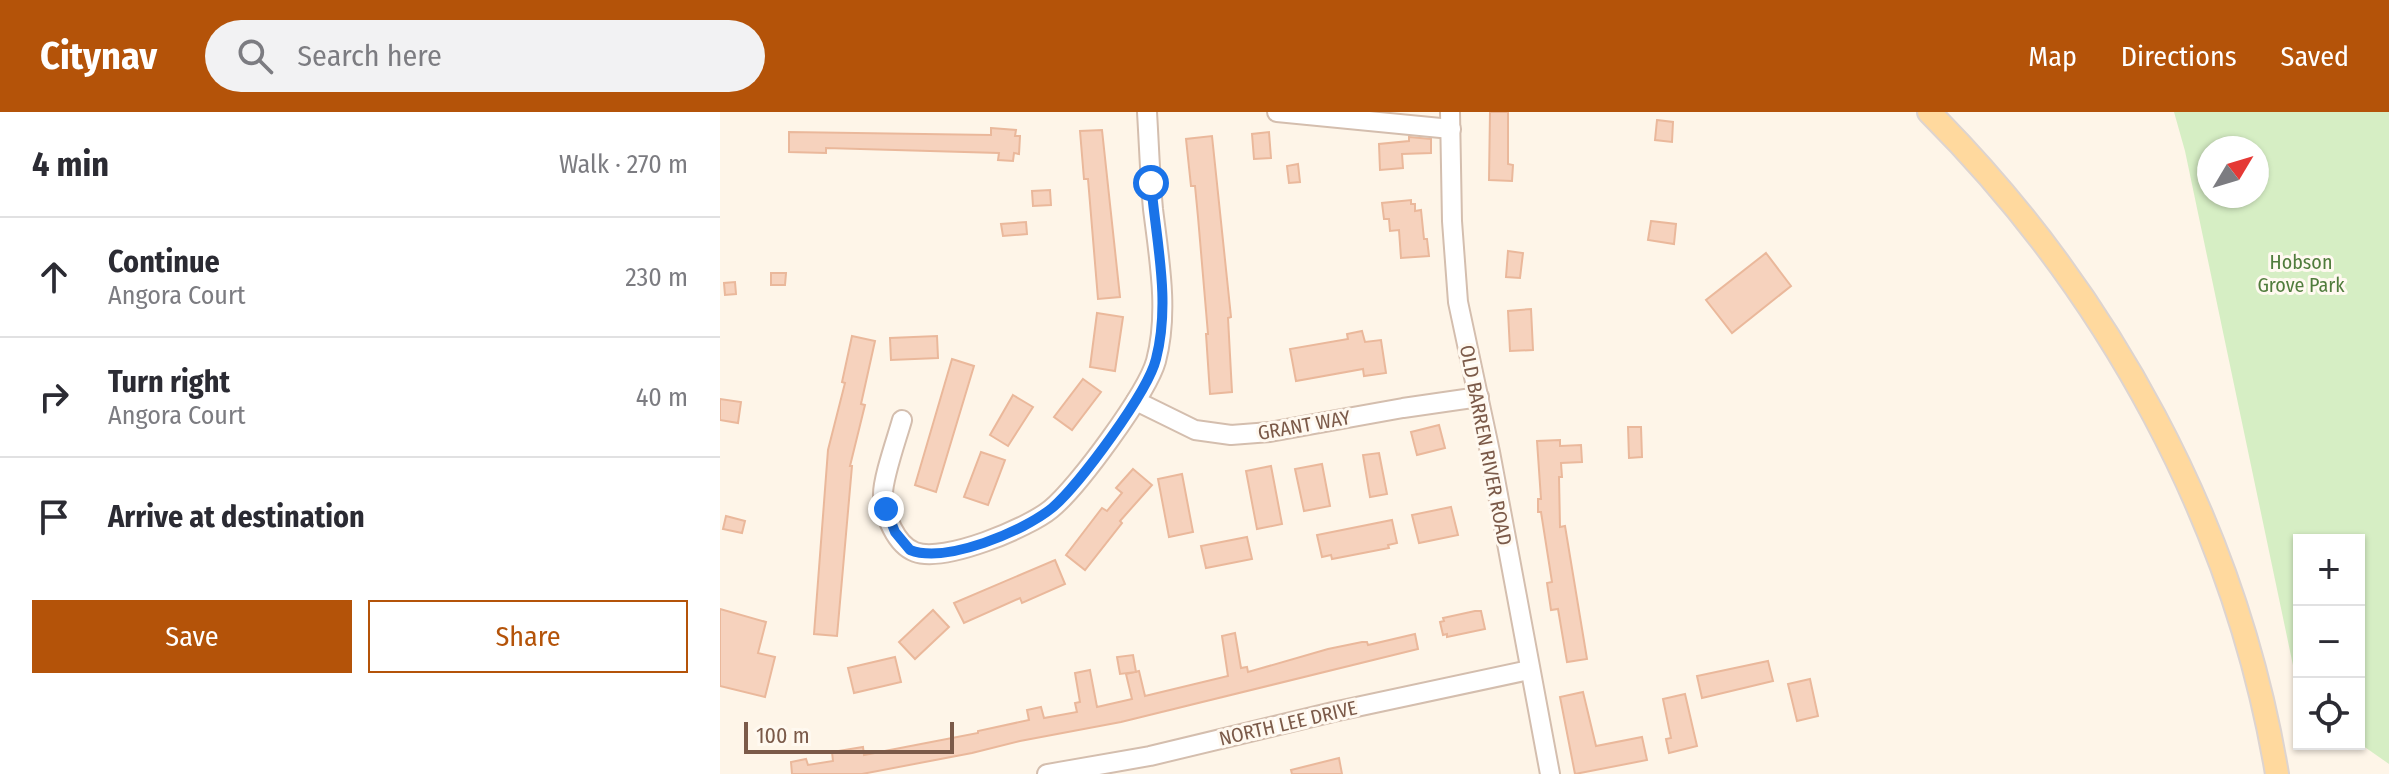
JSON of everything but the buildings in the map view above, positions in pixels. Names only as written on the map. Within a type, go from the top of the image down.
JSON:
[{"type":"main road","points":[[1929,112],[2045,244],[2107,334],[2149,405],[2190,490],[2226,581],[2257,685],[2277,774]]},
{"type":"street","points":[[902,420],[882,494],[895,532],[910,550],[935,554],[1015,531],[1051,508],[1078,480],[1136,401],[1151,376],[1156,360],[1161,324],[1160,269],[1147,112]]},
{"type":"street","points":[[1277,112],[1450,120]]},
{"type":"street","name":"OLD BARREN RIVER ROAD","points":[[1450,120],[1456,288],[1462,328],[1479,397],[1550,774]]},
{"type":"street","name":"GRANT WAY","points":[[1136,401],[1195,430],[1231,435],[1270,432],[1479,397]]},
{"type":"street","name":"NORTH LEE DRIVE","points":[[1047,774],[1150,756],[1333,712],[1529,670]]},
{"type":"green space","name":"Hobson Grove Park","points":[[2174,112],[2389,112],[2389,764],[2365,747],[2365,534],[2293,534],[2293,665],[2185,151]]},
{"type":"route","points":[[886,509],[895,532],[910,550],[935,554],[1015,531],[1066,495],[1142,391],[1156,360],[1161,324],[1161,288],[1151,183]]}]
